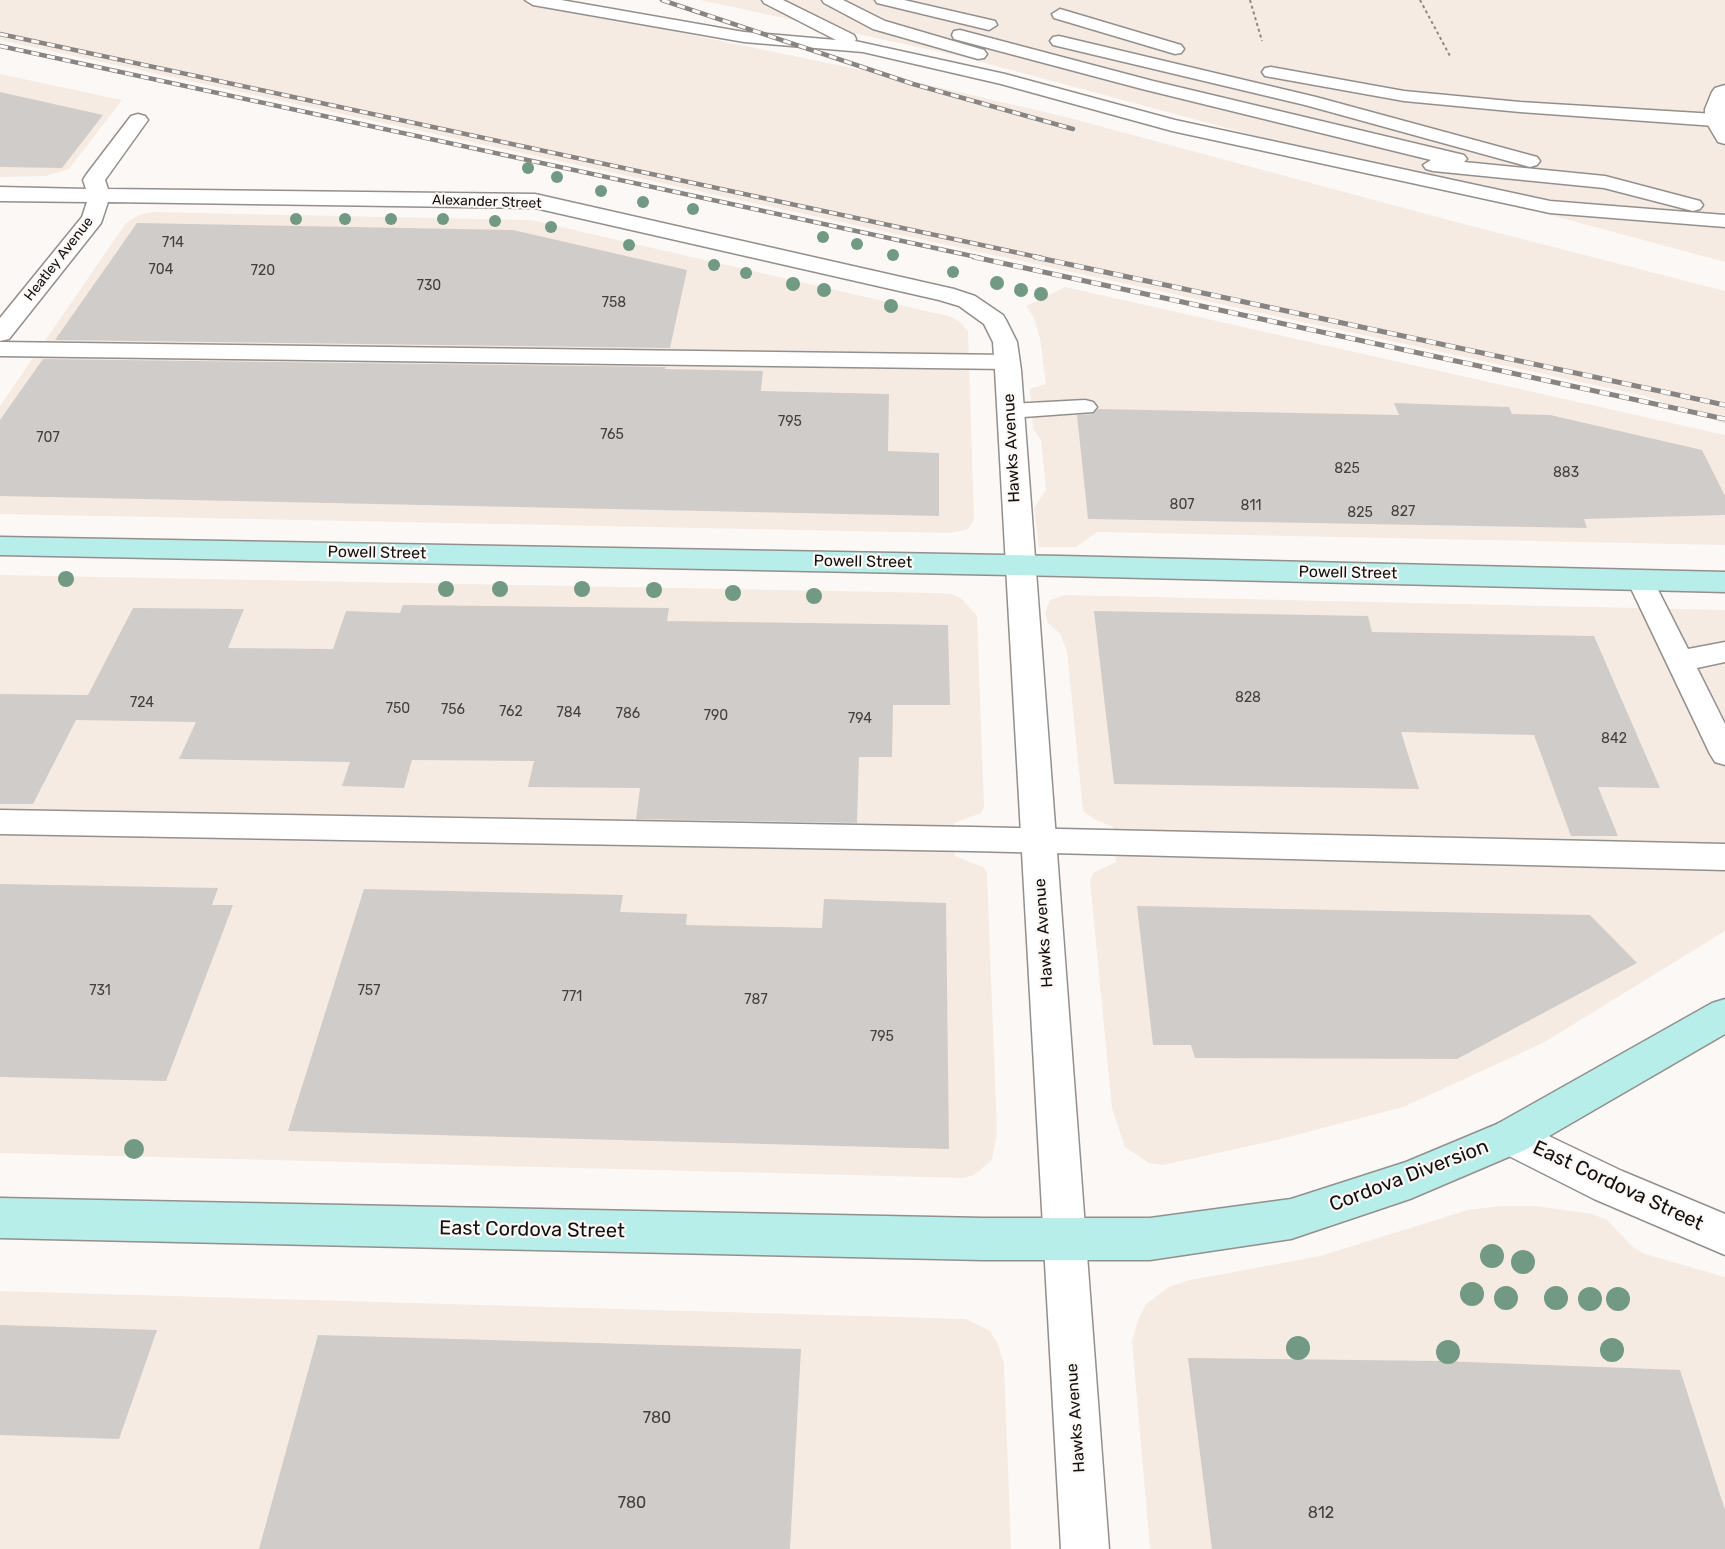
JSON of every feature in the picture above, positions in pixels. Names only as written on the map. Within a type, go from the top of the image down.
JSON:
[{"type":"main road","name":"Powell Street","points":[[0,546],[1020,565],[1725,582]]},
{"type":"main road","name":"Cordova Diversion","points":[[1064,1239],[1150,1239],[1291,1219],[1410,1180],[1511,1137],[1724,1018]]},
{"type":"main road","name":"East Cordova Street","points":[[0,1218],[1064,1239]]},
{"type":"street","points":[[1725,91],[1722,92],[1715,109],[1715,120],[1725,138]]},
{"type":"street","name":"Heatley Avenue","points":[[0,334],[93,218],[99,196],[94,180],[138,120]]},
{"type":"street","name":"Alexander Street","points":[[0,194],[535,201],[946,294],[967,301],[993,320]]},
{"type":"street","name":"Hawks Avenue","points":[[993,320],[1005,342],[1007,362],[1085,1549]]},
{"type":"street","name":"East Cordova Street","points":[[1511,1137],[1608,1185],[1725,1235]]},
{"type":"lane","points":[[533,0],[744,37],[862,47],[1005,79],[1172,125],[1550,207],[1725,221]]},
{"type":"lane","points":[[770,0],[862,47]]},
{"type":"lane","points":[[830,0],[879,25],[974,53],[1326,146],[1424,164],[1605,182]]},
{"type":"lane","points":[[857,0],[863,6],[911,22],[1137,82],[1434,155],[1605,182]]},
{"type":"lane","points":[[883,0],[1005,28]]},
{"type":"lane","points":[[1060,14],[1188,53]]},
{"type":"lane","points":[[1039,36],[1310,101],[1725,213]]},
{"type":"lane","points":[[1222,63],[1357,89],[1482,104],[1715,120]]},
{"type":"lane","points":[[0,349],[1007,362]]},
{"type":"lane","points":[[1010,411],[1086,407]]},
{"type":"lane","points":[[1640,580],[1725,754]]},
{"type":"lane","points":[[1680,661],[1725,652]]},
{"type":"lane","points":[[0,822],[1038,841],[1725,857]]},
{"type":"path","points":[[1250,0],[1264,45]]},
{"type":"path","points":[[1420,0],[1450,56]]},
{"type":"shaded area","points":[[0,0],[523,0],[886,75],[1066,117],[1456,222],[1725,291],[1725,424],[1645,396],[0,40]]},
{"type":"shaded area","points":[[700,0],[1725,0],[1725,262],[959,56]]},
{"type":"shaded area","points":[[0,74],[122,100],[69,169],[46,176],[0,177]]},
{"type":"shaded area","points":[[151,212],[531,220],[948,316],[959,321],[968,331],[974,520],[968,529],[950,533],[0,514],[0,406],[126,223],[139,215]]},
{"type":"shaded area","points":[[1065,287],[1725,435],[1725,545],[1097,532],[1076,547],[1039,547],[1034,508],[1046,490],[1041,440],[1033,429],[1030,389],[1046,384],[1040,338],[1033,316],[1026,306]]},
{"type":"shaded area","points":[[0,575],[937,593],[952,594],[961,598],[977,616],[984,807],[981,813],[954,823],[955,856],[983,867],[987,873],[997,1132],[992,1160],[974,1175],[964,1178],[0,1153]]},
{"type":"shaded area","points":[[1065,595],[1725,610],[1725,931],[1543,1043],[1403,1107],[1277,1140],[1163,1165],[1149,1163],[1125,1147],[1112,1109],[1090,881],[1093,873],[1116,862],[1113,827],[1094,819],[1083,811],[1067,651],[1060,634],[1048,623],[1045,613],[1050,600]]},
{"type":"shaded area","points":[[1500,1206],[1536,1206],[1592,1214],[1607,1220],[1633,1247],[1645,1254],[1725,1277],[1725,1549],[1150,1549],[1132,1341],[1138,1320],[1146,1304],[1169,1287],[1190,1280],[1320,1256],[1468,1210]]},
{"type":"shaded area","points":[[0,1291],[966,1319],[990,1331],[998,1344],[1004,1364],[1011,1549],[0,1549]]},
{"type":"building","points":[[0,92],[103,115],[62,168],[0,167]]},
{"type":"building","points":[[137,223],[513,230],[687,270],[670,348],[55,340]]},
{"type":"building","points":[[43,359],[666,367],[665,369],[763,371],[761,391],[889,394],[888,451],[939,453],[939,516],[0,496],[0,420]]},
{"type":"building","points":[[1394,403],[1509,407],[1512,414],[1550,415],[1702,450],[1725,496],[1725,515],[1584,519],[1587,528],[1088,519],[1077,415],[1093,414],[1098,409],[1399,415]]},
{"type":"building","points":[[403,605],[669,608],[667,621],[948,625],[950,705],[893,705],[892,757],[859,757],[857,823],[636,819],[640,788],[528,787],[534,761],[412,760],[404,788],[342,786],[350,762],[179,759],[196,722],[76,720],[33,804],[0,804],[0,694],[88,695],[133,608],[244,609],[228,648],[333,649],[346,611],[400,613]]},
{"type":"building","points":[[1094,611],[1368,616],[1372,632],[1594,636],[1660,788],[1598,787],[1618,836],[1571,836],[1534,735],[1401,732],[1419,789],[1114,784]]},
{"type":"building","points":[[0,884],[218,888],[212,905],[233,905],[166,1081],[0,1077]]},
{"type":"building","points":[[364,889],[623,895],[620,912],[687,914],[686,925],[822,928],[824,899],[946,903],[949,1149],[288,1131]]},
{"type":"building","points":[[1137,906],[1590,915],[1637,963],[1457,1059],[1195,1058],[1191,1045],[1153,1045]]},
{"type":"building","points":[[0,1325],[157,1330],[119,1439],[0,1435]]},
{"type":"building","points":[[318,1335],[801,1349],[790,1549],[259,1549]]},
{"type":"building","points":[[1188,1358],[1441,1361],[1680,1370],[1725,1510],[1725,1549],[1212,1549]]},
{"type":"railway","points":[[662,0],[913,84],[1073,129]]},
{"type":"railway","points":[[0,34],[1042,258]]},
{"type":"railway","points":[[0,46],[981,258]]},
{"type":"railway","points":[[974,257],[1725,419]]},
{"type":"railway","points":[[1035,257],[1725,405]]}]
